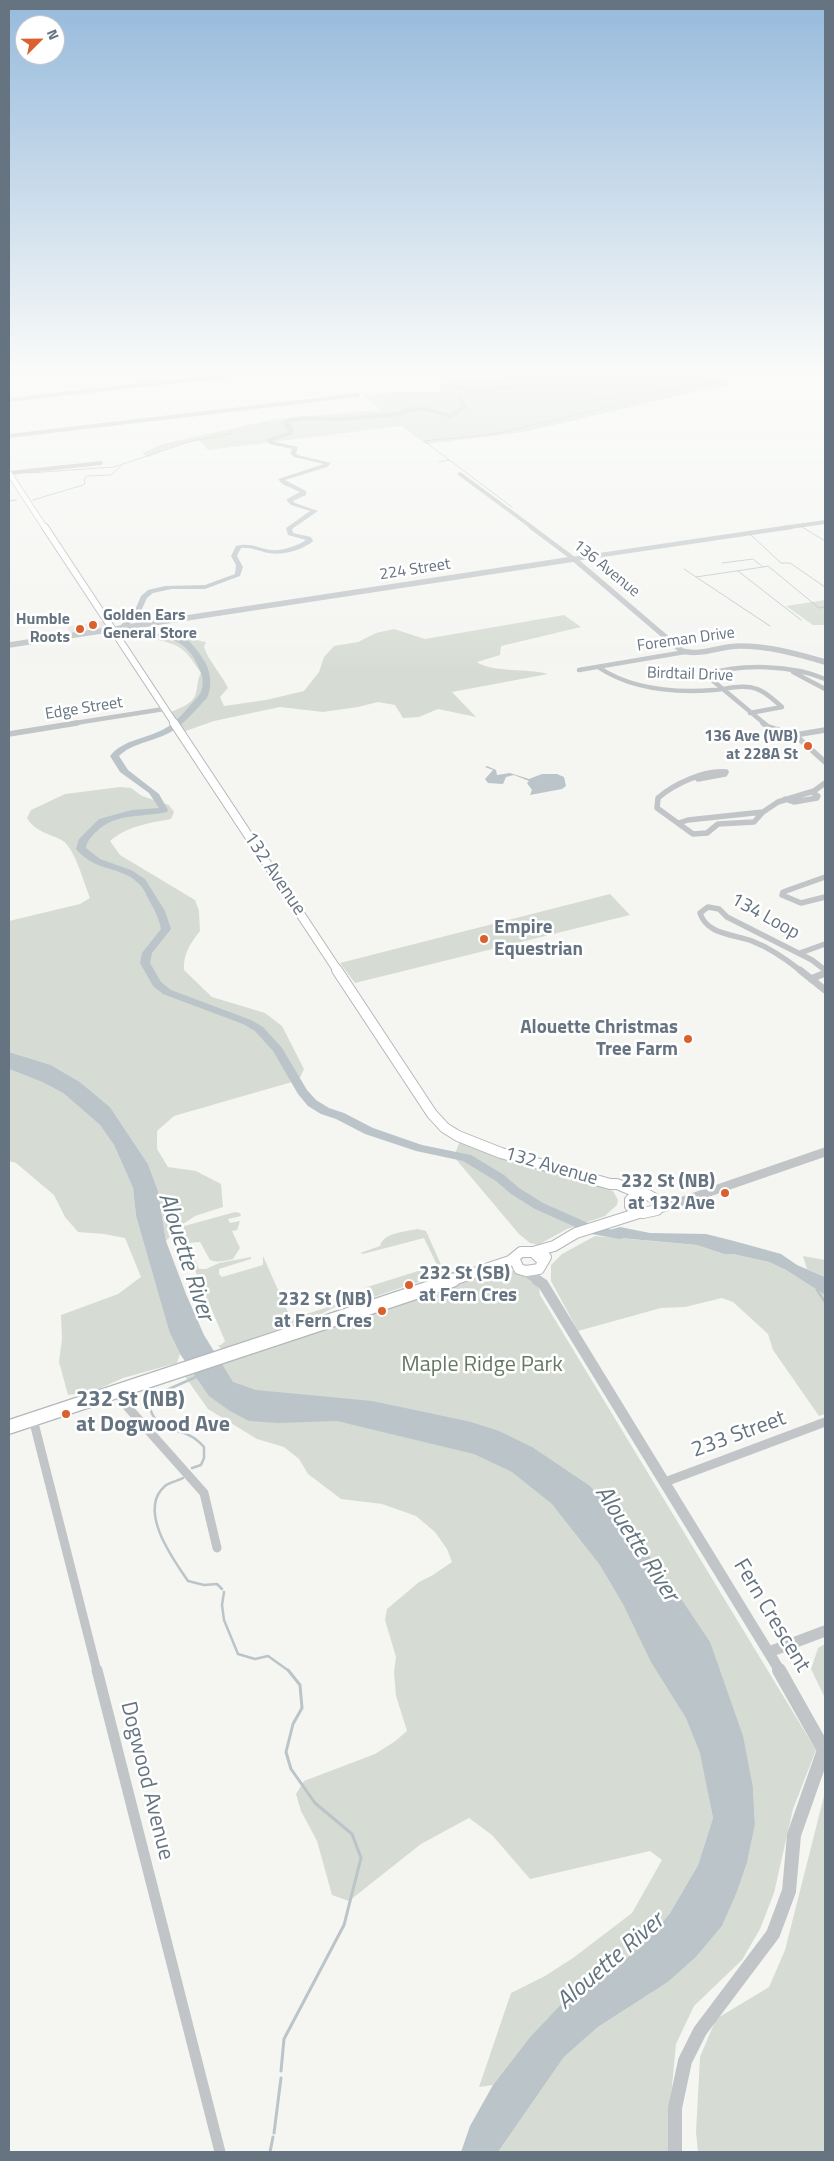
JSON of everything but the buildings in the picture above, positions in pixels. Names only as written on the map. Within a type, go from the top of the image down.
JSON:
[{"type":"main road","name":"132 Avenue","points":[[9,473],[116,630],[180,733],[432,1114],[445,1128],[458,1136],[501,1153],[610,1184],[617,1184],[654,1197]]},
{"type":"main road","name":"132 Avenue","points":[[610,1184],[622,1192],[633,1206]]},
{"type":"main road","points":[[633,1206],[633,1196],[641,1194]]},
{"type":"main road","points":[[633,1206],[649,1214],[657,1210],[659,1203],[654,1197]]},
{"type":"main road","points":[[519,1266],[521,1252],[533,1252],[554,1246],[574,1234],[613,1221],[633,1206]]},
{"type":"main road","points":[[9,1428],[494,1266],[519,1266],[534,1271],[542,1264],[554,1246]]},
{"type":"main road","points":[[533,1252],[538,1254],[542,1264]]},
{"type":"street","name":"136 Avenue","points":[[460,474],[574,559],[685,652]]},
{"type":"street","name":"224 Street","points":[[9,645],[825,522]]},
{"type":"street","name":"Foreman Drive","points":[[579,670],[685,652],[700,654],[730,646],[748,646],[787,651],[825,662]]},
{"type":"street","name":"Birdtail Drive","points":[[598,667],[614,678],[637,685],[680,690],[755,689],[782,707],[750,713]]},
{"type":"street","points":[[825,679],[808,672],[743,668],[706,675],[771,729],[795,736],[825,761]]},
{"type":"street","points":[[790,670],[825,689]]},
{"type":"street","name":"Edge Street","points":[[9,734],[164,708]]},
{"type":"street","points":[[795,736],[825,730]]},
{"type":"street","points":[[726,772],[721,770],[704,774],[698,779],[663,794],[656,802],[657,808],[689,832],[707,833],[718,824],[754,822],[763,812],[784,799],[812,792],[825,783]]},
{"type":"street","points":[[679,823],[688,820],[763,812]]},
{"type":"street","points":[[825,877],[783,892],[782,895],[801,903],[825,897]]},
{"type":"street","name":"134 Loop","points":[[811,979],[825,972],[800,954],[726,917],[717,908],[708,907],[700,913],[702,919],[717,932],[752,941],[785,958],[811,979],[825,990]]},
{"type":"street","points":[[800,954],[810,948],[825,944]]},
{"type":"street","points":[[657,1210],[825,1152]]},
{"type":"street","points":[[654,1197],[684,1200]]},
{"type":"street","name":"Fern Crescent","points":[[542,1264],[543,1284]]},
{"type":"street","name":"Fern Crescent","points":[[519,1266],[543,1284],[769,1652],[825,1750],[794,1834],[789,1891],[773,1934],[700,2030],[685,2061],[675,2108],[675,2152]]},
{"type":"street","points":[[118,1391],[124,1403],[204,1493],[217,1548]]},
{"type":"street","name":"Dogwood Avenue","points":[[33,1419],[220,2152]]},
{"type":"street","name":"233 Street","points":[[665,1482],[825,1422]]},
{"type":"street","points":[[769,1652],[825,1631]]},
{"type":"shaded area","points":[[103,621],[107,629],[71,634],[67,627]]},
{"type":"green space","points":[[825,600],[825,625],[813,625],[786,606]]},
{"type":"green space","points":[[564,615],[581,627],[501,646],[500,655],[477,662],[492,668],[548,674],[452,692],[476,717],[438,709],[419,717],[403,718],[395,705],[378,702],[323,712],[280,707],[214,721],[180,733],[167,714],[192,701],[201,673],[189,656],[177,646],[149,636],[182,637],[206,642],[204,647],[206,652],[228,688],[220,697],[224,706],[266,700],[304,691],[319,672],[324,657],[334,646],[358,642],[376,633],[394,629],[425,639]]},
{"type":"green space","points":[[120,787],[131,788],[142,796],[169,805],[174,812],[171,819],[131,829],[110,841],[120,855],[195,900],[199,911],[200,931],[188,949],[184,970],[212,997],[265,1013],[282,1026],[304,1069],[299,1080],[174,1116],[157,1131],[157,1149],[168,1167],[196,1171],[221,1184],[223,1207],[195,1216],[177,1228],[166,1241],[158,1191],[148,1164],[110,1107],[80,1082],[51,1065],[9,1052],[9,921],[80,904],[90,898],[82,875],[67,845],[58,838],[39,830],[27,818],[31,810],[65,794]]},
{"type":"green space","name":"Empire Equestrian","points":[[610,894],[630,915],[355,983],[340,963]]},
{"type":"green space","points":[[9,1069],[42,1082],[63,1093],[100,1125],[114,1145],[133,1188],[136,1216],[169,1331],[180,1354],[177,1363],[123,1378],[94,1391],[68,1395],[59,1362],[62,1339],[61,1315],[118,1294],[141,1277],[125,1238],[78,1232],[65,1217],[54,1195],[16,1163],[9,1161]]},
{"type":"green space","points":[[459,1143],[466,1143],[613,1191],[618,1200],[617,1205],[605,1216],[567,1229],[538,1245],[530,1243],[519,1234],[454,1157]]},
{"type":"green space","points":[[235,1212],[240,1213],[241,1216],[228,1219],[230,1223],[240,1221],[237,1230],[232,1231],[240,1248],[233,1259],[218,1262],[210,1260],[200,1242],[188,1243],[199,1269],[206,1269],[219,1263],[251,1257],[251,1259],[219,1269],[219,1274],[222,1277],[263,1265],[263,1256],[291,1319],[359,1297],[358,1292],[360,1296],[359,1302],[335,1307],[317,1316],[221,1349],[218,1345],[225,1341],[177,1228]]},
{"type":"green space","points":[[417,1229],[426,1231],[443,1269],[442,1274],[413,1284],[412,1282],[405,1284],[406,1286],[374,1297],[367,1295],[364,1288],[437,1265],[424,1238],[363,1254],[360,1253],[380,1246],[382,1241],[390,1235]]},
{"type":"green space","points":[[595,1236],[697,1245],[724,1254],[733,1254],[769,1262],[786,1270],[825,1295],[825,1414],[819,1416],[773,1350],[768,1334],[733,1302],[722,1298],[685,1307],[661,1308],[578,1331],[551,1281],[551,1265],[562,1254]]},
{"type":"green space","points":[[803,1256],[825,1260],[825,1277],[807,1269]]},
{"type":"green space","name":"Maple Ridge Park","points":[[497,1270],[515,1272],[525,1276],[539,1286],[540,1295],[816,1750],[793,1809],[774,1893],[760,1929],[742,1960],[694,2006],[676,2044],[668,2128],[669,2152],[498,2152],[564,2057],[598,2027],[668,1982],[696,1957],[722,1926],[747,1863],[755,1825],[753,1788],[708,1792],[713,1818],[698,1865],[670,1913],[651,1936],[612,1972],[565,2000],[530,2037],[493,2085],[479,2087],[511,1993],[545,1976],[573,1958],[632,1913],[662,1860],[650,1851],[530,1879],[492,1835],[469,1818],[421,1844],[349,1901],[332,1895],[317,1841],[301,1811],[296,1794],[304,1781],[375,1754],[407,1731],[396,1696],[394,1672],[396,1657],[385,1620],[387,1609],[419,1582],[452,1562],[447,1549],[435,1532],[416,1516],[382,1504],[341,1499],[308,1474],[299,1459],[284,1447],[257,1439],[208,1409],[181,1371],[191,1367],[194,1373]]},
{"type":"green space","points":[[825,1644],[824,1696],[811,1669],[818,1648]]},
{"type":"green space","points":[[825,1792],[825,2152],[698,2152],[696,2132],[700,2057],[716,2019],[769,1987],[785,1950]]},
{"type":"water","points":[[485,767],[496,770],[497,775],[510,773],[529,779],[542,774],[557,774],[564,777],[566,786],[562,789],[530,795],[532,790],[527,783],[529,781],[514,775],[506,777],[503,784],[488,783],[485,779],[493,770]]},
{"type":"water","name":"Alouette River","points":[[9,1052],[51,1065],[80,1082],[110,1107],[148,1164],[158,1191],[166,1241],[186,1294],[204,1335],[233,1382],[256,1390],[372,1401],[471,1422],[499,1431],[532,1447],[590,1486],[665,1575],[710,1642],[743,1736],[753,1788],[755,1825],[747,1863],[737,1892],[722,1926],[696,1957],[668,1982],[598,2027],[564,2057],[498,2152],[461,2152],[470,2126],[493,2085],[530,2037],[565,2000],[612,1972],[651,1936],[670,1913],[698,1865],[713,1818],[700,1753],[686,1718],[651,1662],[623,1604],[600,1565],[552,1504],[512,1472],[474,1454],[337,1421],[278,1423],[249,1421],[230,1411],[209,1396],[180,1354],[169,1331],[136,1216],[133,1188],[114,1145],[100,1125],[63,1093],[42,1082],[9,1069]]},
{"type":"water","points":[[620,1227],[650,1233],[706,1234],[781,1254],[797,1265],[825,1277],[825,1295],[786,1270],[769,1262],[733,1254],[724,1254],[697,1245],[609,1237],[602,1232]]},
{"type":"waterway","points":[[33,500],[83,485],[85,484],[84,479],[87,476],[111,475],[113,473]]},
{"type":"waterway","points":[[302,473],[281,479],[284,483],[303,491],[304,494],[289,500],[293,504],[315,511],[289,528],[290,534],[309,538],[310,541],[296,548],[278,552],[250,546],[238,547],[234,556],[240,567],[238,575],[205,587],[157,589],[145,596],[140,607],[124,626],[136,634],[169,637],[185,642],[193,650],[203,668],[206,677],[206,692],[182,720],[172,728],[125,747],[114,756],[123,770],[152,791],[164,810],[132,813],[102,821],[82,841],[81,849],[97,861],[135,876],[142,881],[149,891],[163,918],[166,929],[147,953],[145,963],[157,984],[167,992],[247,1022],[259,1029],[278,1050],[302,1092],[312,1103],[369,1131],[420,1148],[467,1158],[500,1178],[515,1191],[539,1206],[595,1231],[620,1235]]},
{"type":"waterway","points":[[466,473],[512,507]]},
{"type":"waterway","points":[[9,501],[16,500]]},
{"type":"waterway","points":[[802,527],[825,541]]},
{"type":"waterway","points":[[751,535],[781,563],[790,563],[825,587]]},
{"type":"waterway","points":[[722,563],[753,559],[763,567]]},
{"type":"waterway","points":[[763,567],[768,566],[819,608],[825,607]]},
{"type":"waterway","points":[[696,577],[763,567]]},
{"type":"waterway","points":[[684,569],[696,577]]},
{"type":"waterway","points":[[738,571],[801,620]]},
{"type":"waterway","points":[[696,577],[770,626]]},
{"type":"waterway","points":[[817,1290],[825,1302]]},
{"type":"waterway","points":[[192,1468],[201,1465],[204,1458],[204,1447],[187,1434],[164,1427],[152,1414],[148,1402],[162,1392],[196,1377]]},
{"type":"waterway","points":[[183,1478],[169,1483],[157,1496],[155,1508],[156,1521],[160,1534],[188,1581],[204,1585],[217,1584],[222,1589]]},
{"type":"waterway","points":[[224,1592],[222,1605],[224,1620],[238,1654],[255,1659],[268,1656],[289,1671]]},
{"type":"waterway","points":[[281,2071],[284,2039],[344,1925],[361,1858],[352,1834],[315,1803],[291,1769],[286,1752],[293,1724],[302,1708],[300,1685],[289,1671]]},
{"type":"waterway","points":[[274,2133],[281,2078]]},
{"type":"waterway","points":[[270,2152],[273,2137]]},
{"type":"place","name":"Golden Ears General Store","points":[[93,625]]},
{"type":"place","name":"Humble Roots","points":[[80,629]]},
{"type":"place","name":"136 Ave (WB) at 228A St","points":[[808,746]]},
{"type":"place","name":"Empire Equestrian","points":[[484,939]]},
{"type":"place","name":"Alouette Christmas Tree Farm","points":[[688,1039]]},
{"type":"place","name":"232 St (NB) at 132 Ave","points":[[725,1193]]},
{"type":"place","name":"232 St (SB) at Fern Cres","points":[[409,1285]]},
{"type":"place","name":"232 St (NB) at Fern Cres","points":[[382,1311]]},
{"type":"place","name":"232 St (NB) at Dogwood Ave","points":[[66,1414]]}]
